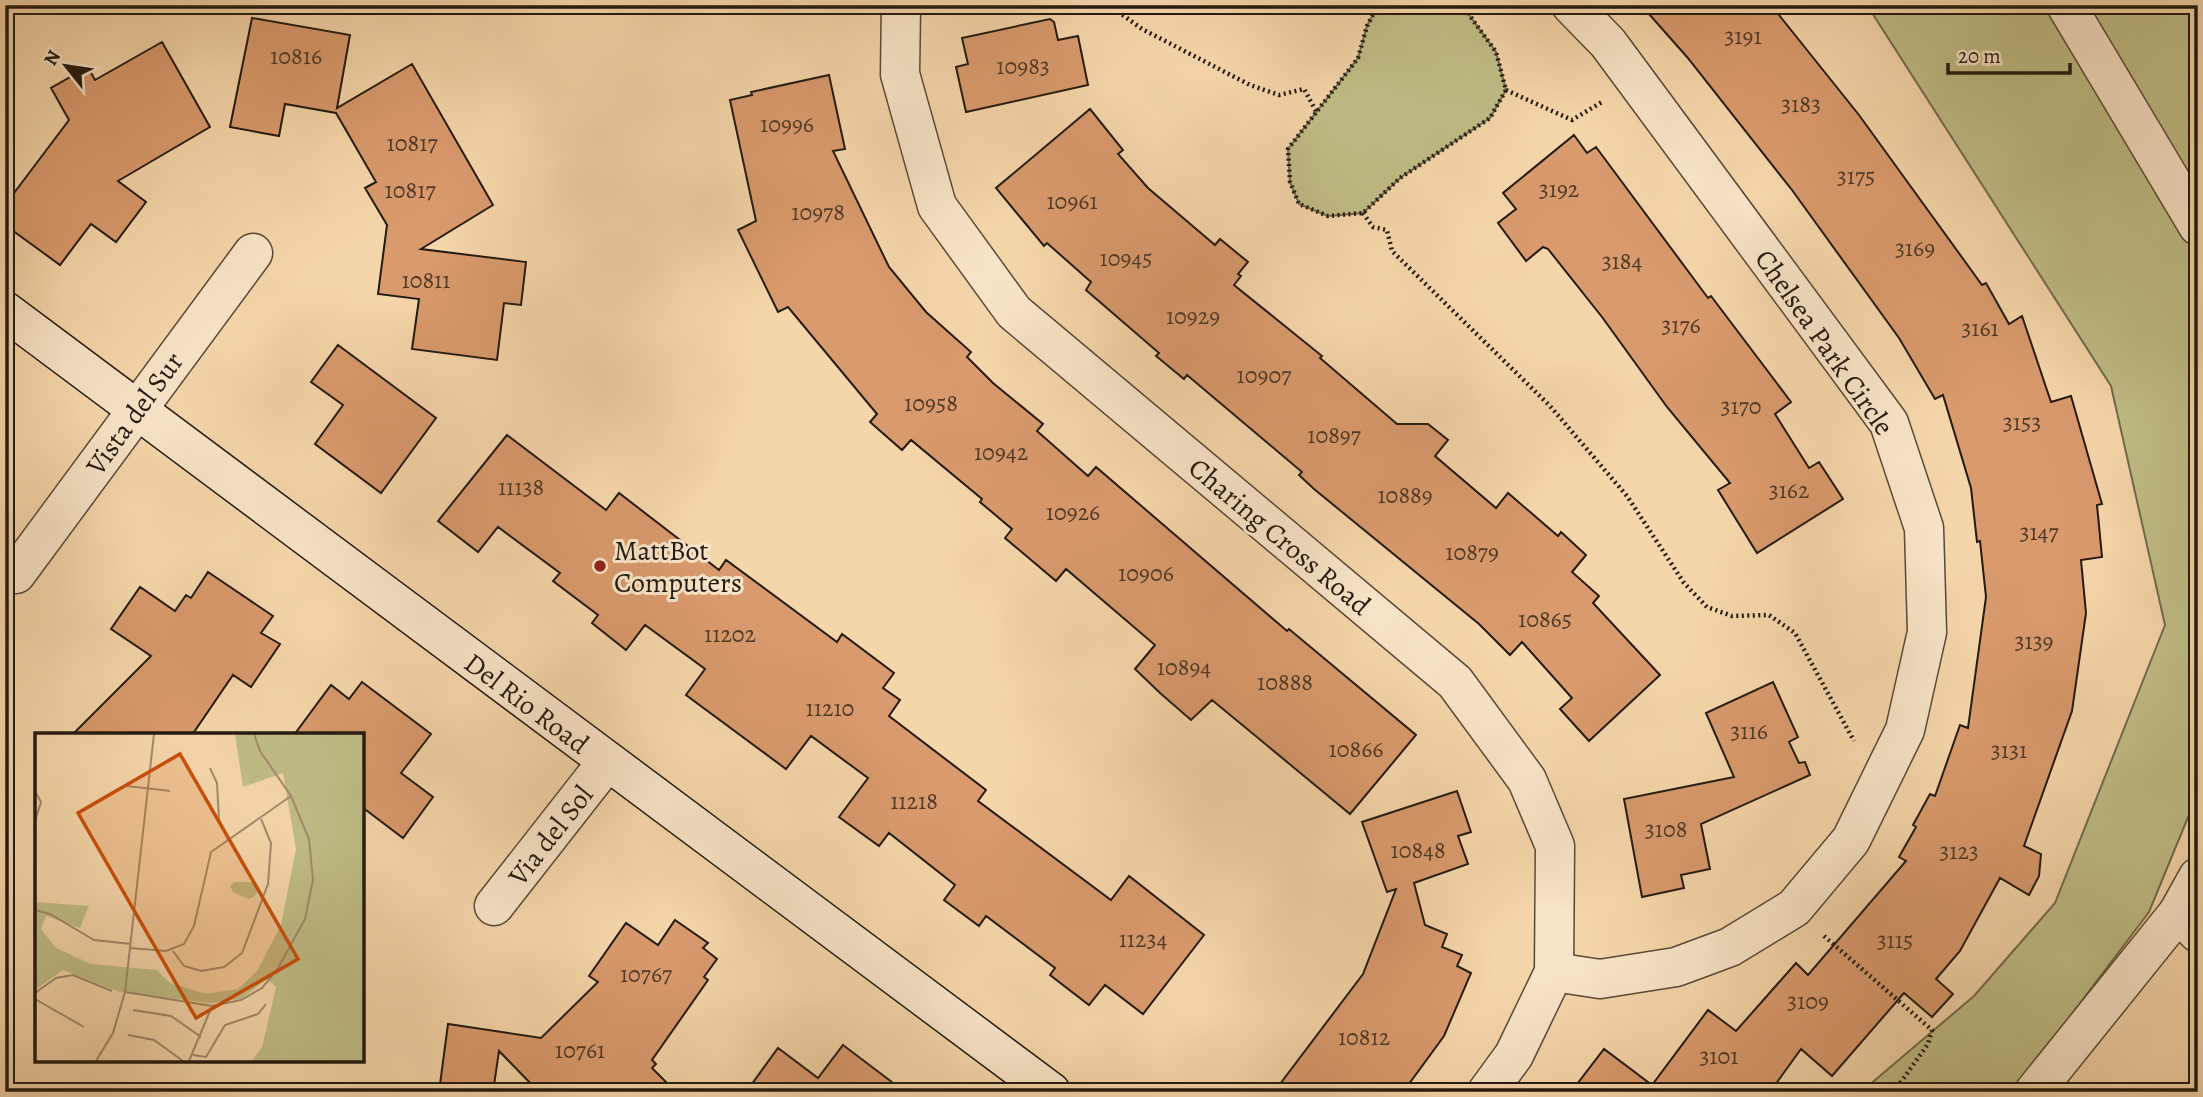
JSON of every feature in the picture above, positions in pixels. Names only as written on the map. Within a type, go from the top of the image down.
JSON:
[{"type":"street","name":"Charing Cross Road","points":[[901,5],[900,74],[937,206],[1014,312],[1455,682],[1527,780],[1555,846],[1554,972],[1514,1055],[1487,1092]]},
{"type":"street","name":"Chelsea Park Circle","points":[[1554,972],[1600,979],[1676,967],[1730,947],[1794,908],[1851,840],[1905,730],[1927,632],[1924,528],[1889,423],[1608,43],[1571,5]]},
{"type":"street","points":[[2066,5],[2198,226]]},
{"type":"street","name":"Vista del Sur","points":[[16,574],[253,253]]},
{"type":"street","name":"Del Rio Road","points":[[5,311],[137,407],[606,763],[1051,1092]]},
{"type":"street","name":"Via del Sol","points":[[494,906],[606,763]]},
{"type":"street","points":[[2034,1092],[2188,923],[2198,877]]},
{"type":"path","points":[[1109,5],[1142,29],[1250,85],[1279,94],[1304,89],[1317,113]]},
{"type":"path","points":[[1378,5],[1367,26],[1358,58],[1288,149],[1290,182],[1299,204],[1328,216],[1363,213],[1400,178],[1490,118],[1506,90],[1496,52],[1462,5]]},
{"type":"path","points":[[1506,90],[1572,120],[1633,78]]},
{"type":"path","points":[[1363,213],[1373,227],[1387,230],[1392,251],[1550,406],[1627,496],[1684,583],[1707,607],[1732,616],[1769,615],[1795,633],[1859,750],[1887,767]]},
{"type":"path","points":[[1794,908],[1932,1030],[1928,1044],[1894,1092]]},
{"type":"shaded area","points":[[1378,5],[1462,5],[1496,52],[1506,90],[1490,118],[1400,178],[1363,213],[1328,216],[1299,204],[1290,182],[1288,149],[1358,58],[1367,26]]},
{"type":"shaded area","points":[[1867,5],[2198,5],[2198,793],[2149,912],[2013,1092],[1861,1092],[1974,996],[2055,903],[2165,625],[2111,386]]},
{"type":"building","points":[[1641,5],[1771,5],[1859,115],[1982,285],[1986,283],[2009,324],[2022,316],[2051,402],[2071,396],[2102,504],[2097,505],[2102,557],[2081,560],[2086,613],[2072,711],[2024,846],[2041,854],[2039,876],[2029,895],[2000,878],[1960,951],[1936,979],[1953,994],[1932,1017],[1904,993],[1832,1076],[1801,1049],[1770,1092],[1571,1092],[1604,1049],[1652,1085],[1708,1010],[1736,1031],[1796,963],[1808,975],[1906,861],[1899,857],[1916,827],[1913,825],[1930,794],[1935,796],[1960,725],[1968,728],[1986,597],[1980,541],[1977,542],[1971,488],[1943,395],[1935,399],[1899,338],[1792,190],[1687,57]]},
{"type":"building","points":[[252,18],[350,35],[337,108],[412,64],[493,205],[421,249],[526,262],[521,305],[504,303],[497,360],[412,349],[419,299],[378,294],[387,225],[365,188],[376,182],[336,113],[285,104],[279,136],[230,127]]},
{"type":"building","points":[[1050,19],[1054,22],[1058,40],[1078,36],[1088,85],[966,112],[956,67],[968,64],[962,38]]},
{"type":"building","points":[[162,42],[210,127],[118,181],[146,202],[116,242],[91,224],[60,265],[5,225],[5,205],[69,120],[51,88],[88,67],[95,80]]},
{"type":"building","points":[[829,75],[845,149],[833,151],[889,267],[926,312],[971,352],[967,357],[993,383],[1043,424],[1037,431],[1088,476],[1096,467],[1287,631],[1289,629],[1416,735],[1350,814],[1212,700],[1191,720],[1160,693],[1135,669],[1155,645],[1066,569],[1056,581],[1005,538],[1012,529],[980,502],[982,499],[911,440],[902,450],[870,422],[877,414],[788,307],[778,312],[738,230],[756,221],[730,100],[752,95],[751,92]]},
{"type":"building","points":[[1090,109],[1123,150],[1118,154],[1148,188],[1215,245],[1220,239],[1248,262],[1238,274],[1241,276],[1234,285],[1322,356],[1320,358],[1397,424],[1428,424],[1448,440],[1435,456],[1496,508],[1508,493],[1558,536],[1561,532],[1586,555],[1572,572],[1599,596],[1593,603],[1660,675],[1589,741],[1560,709],[1572,698],[1522,642],[1510,655],[1479,624],[1314,489],[1299,475],[1302,472],[1187,375],[1184,379],[1156,356],[1159,353],[1086,290],[1091,282],[1047,243],[1044,246],[996,188]]},
{"type":"building","points":[[1574,135],[1587,153],[1596,147],[1708,298],[1711,296],[1791,402],[1775,414],[1809,468],[1819,462],[1843,499],[1757,553],[1718,490],[1730,483],[1667,407],[1602,317],[1548,249],[1543,247],[1526,261],[1498,223],[1516,209],[1503,193]]},
{"type":"building","points":[[338,345],[436,418],[381,493],[315,444],[343,405],[311,382]]},
{"type":"building","points":[[507,435],[606,510],[619,493],[719,570],[726,560],[837,642],[842,634],[894,673],[883,688],[900,700],[889,716],[986,790],[978,801],[1111,900],[1129,876],[1204,935],[1143,1014],[1105,985],[1089,1005],[1050,975],[1055,968],[986,916],[979,926],[944,900],[955,885],[889,833],[879,846],[839,817],[868,778],[811,736],[786,769],[686,695],[705,669],[645,625],[626,650],[592,623],[598,615],[553,581],[560,573],[498,527],[478,552],[438,521]]},
{"type":"building","points":[[208,572],[273,616],[261,633],[280,644],[251,687],[233,675],[193,733],[74,733],[151,656],[111,629],[140,587],[175,611],[186,595],[191,598]]},
{"type":"building","points":[[362,682],[431,734],[401,773],[433,797],[403,838],[364,809],[364,733],[295,733],[331,685],[349,699]]},
{"type":"building","points":[[1773,682],[1798,737],[1789,742],[1799,763],[1805,762],[1810,775],[1701,824],[1710,869],[1681,875],[1684,888],[1642,897],[1624,799],[1734,777],[1706,713]]},
{"type":"building","points":[[1457,791],[1471,832],[1458,836],[1468,864],[1414,883],[1425,925],[1447,934],[1442,947],[1462,955],[1457,966],[1471,973],[1444,1036],[1403,1092],[1274,1092],[1363,974],[1396,889],[1387,892],[1362,822]]},
{"type":"building","points":[[675,920],[708,943],[703,948],[717,959],[704,977],[708,980],[652,1060],[656,1064],[652,1068],[676,1092],[539,1092],[499,1051],[493,1092],[439,1092],[448,1024],[541,1038],[598,982],[589,976],[626,923],[658,945]]},
{"type":"building","points":[[843,1045],[905,1092],[746,1092],[778,1048],[818,1078]]},
{"type":"place","name":"MattBot Computers","points":[[600,566]]}]
